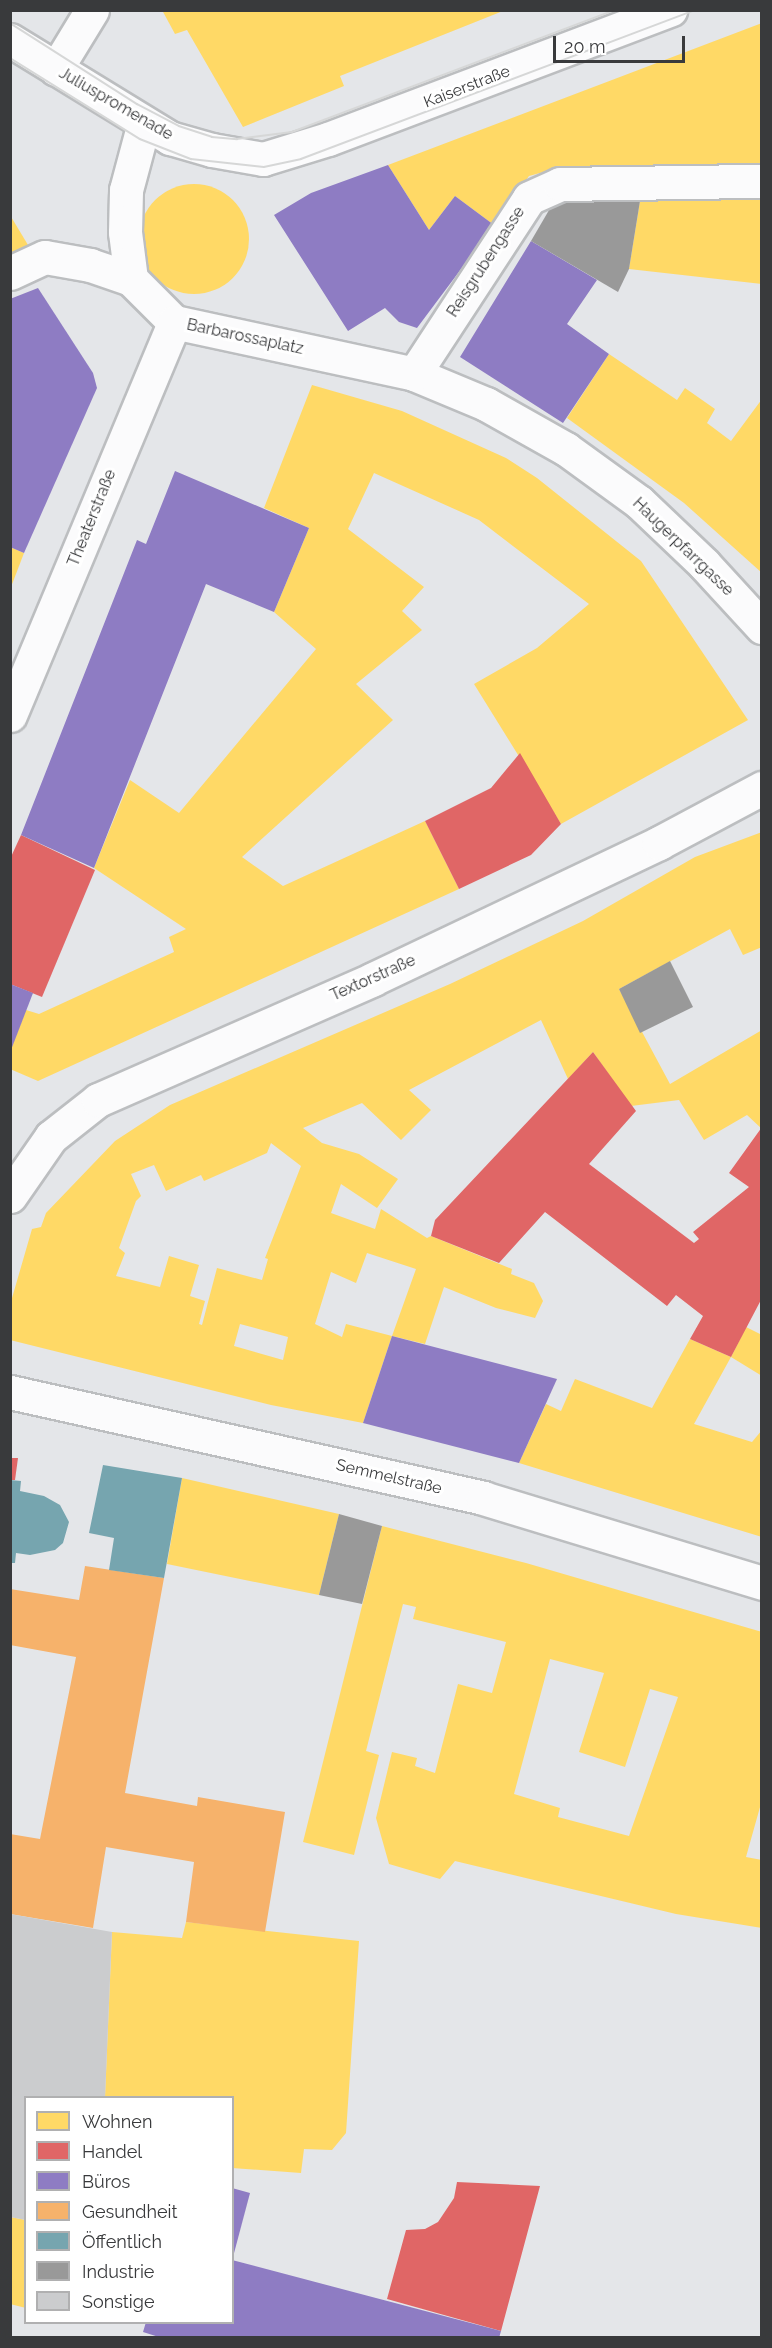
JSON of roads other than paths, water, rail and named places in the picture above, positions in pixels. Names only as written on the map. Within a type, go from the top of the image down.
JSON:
[{"type":"street","points":[[56,69],[92,10]]},
{"type":"street","name":"Kaiserstraße","points":[[263,159],[328,139],[670,10]]},
{"type":"street","name":"Juliuspromenade","points":[[10,40],[170,138],[212,150],[263,159]]},
{"type":"street","points":[[131,279],[124,232],[126,190],[144,123]]},
{"type":"street","name":"Reisgrubengasse","points":[[414,374],[529,198],[560,184],[762,181]]},
{"type":"street","name":"Barbarossaplatz","points":[[10,273],[45,257],[90,265],[131,279],[174,321],[340,356]]},
{"type":"street","name":"Theaterstraße","points":[[10,716],[174,321]]},
{"type":"street","name":"Haugerpfarrgasse","points":[[340,356],[414,374],[527,426],[602,474],[672,532],[762,627]]},
{"type":"street","name":"Textorstraße","points":[[10,1196],[51,1137],[98,1100],[373,979],[659,843],[762,788]]},
{"type":"street","name":"Semmelstraße","points":[[10,1392],[483,1498],[762,1583]]},
{"type":"tram line","points":[[10,23],[137,104],[179,126],[212,137],[237,139],[292,132],[615,10]]},
{"type":"tram line","points":[[10,58],[140,139],[191,159],[264,167],[301,159],[696,10]]}]
